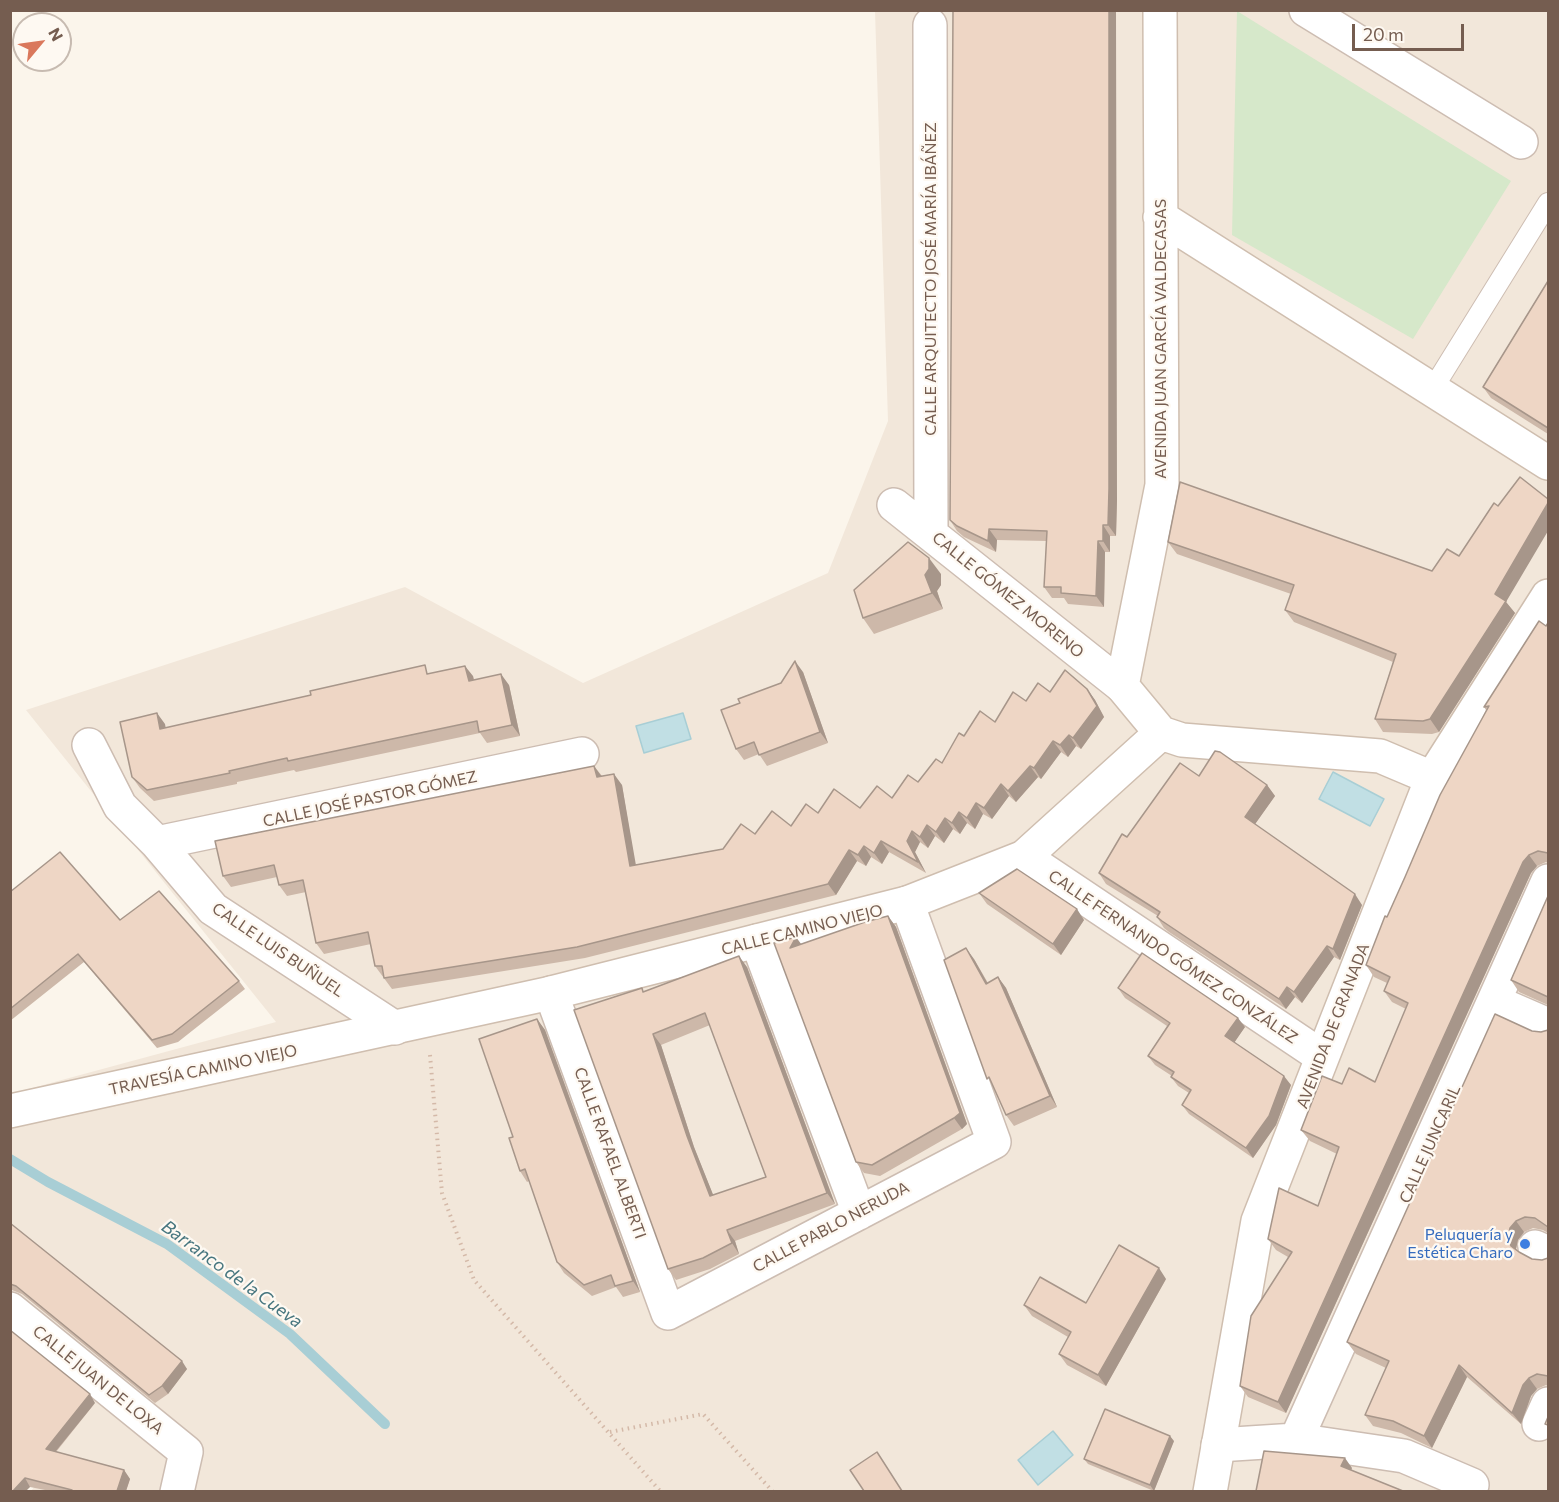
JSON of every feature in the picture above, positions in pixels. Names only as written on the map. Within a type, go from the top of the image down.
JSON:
[{"type":"street","name":"AVENIDA JUAN GARCÍA VALDECASAS","points":[[1122,686],[1162,485],[1160,10]]},
{"type":"street","points":[[1306,10],[1521,141]]},
{"type":"street","name":"CALLE ARQUITECTO JOSÉ MARÍA IBÁÑEZ","points":[[930,25],[931,534]]},
{"type":"street","points":[[1160,217],[1548,463]]},
{"type":"street","name":"CALLE GÓMEZ MORENO","points":[[894,505],[1122,686]]},
{"type":"street","name":"AVENIDA DE GRANADA","points":[[1210,1491],[1258,1221],[1432,778],[1548,596]]},
{"type":"street","points":[[1122,686],[1161,733],[1182,740],[1380,756],[1432,778]]},
{"type":"street","name":"CALLE CAMINO VIEJO","points":[[395,1028],[551,993],[907,903],[1024,857],[1161,733]]},
{"type":"street","name":"CALLE LUIS BUÑUEL","points":[[89,745],[120,806],[158,843],[213,909],[395,1028]]},
{"type":"street","name":"CALLE JOSÉ PASTOR GÓMEZ","points":[[158,843],[582,754]]},
{"type":"street","name":"CALLE FERNANDO GÓMEZ GONZÁLEZ","points":[[1024,857],[1321,1056]]},
{"type":"street","name":"CALLE JUNCARIL","points":[[1296,1440],[1548,880]]},
{"type":"street","name":"CALLE PABLO NERUDA","points":[[668,1313],[994,1142],[907,903]]},
{"type":"street","points":[[757,941],[859,1213]]},
{"type":"street","name":"CALLE RAFAEL ALBERTI","points":[[551,993],[668,1313]]},
{"type":"street","points":[[1495,1002],[1548,1025]]},
{"type":"street","name":"TRAVESÍA CAMINO VIEJO","points":[[10,1112],[395,1028]]},
{"type":"street","name":"CALLE JUAN DE LOXA","points":[[10,1309],[186,1452],[177,1491]]},
{"type":"street","points":[[1218,1445],[1296,1440],[1404,1456],[1472,1485]]},
{"type":"lane","points":[[1432,390],[1548,203]]},
{"type":"path","points":[[426,1022],[442,1193],[474,1280],[661,1491]]},
{"type":"path","points":[[609,1432],[703,1414],[773,1491]]},
{"type":"shaded area","points":[[875,11],[1548,11],[1548,1491],[31,1491],[54,1463],[11,1429],[10,1094],[276,1022],[26,710],[405,587],[583,683],[828,573],[888,421]]},
{"type":"green space","points":[[1237,11],[1511,181],[1413,339],[1232,235]]},
{"type":"water","points":[[683,713],[691,739],[644,753],[636,726]]},
{"type":"water","points":[[1333,772],[1384,799],[1370,826],[1319,799]]},
{"type":"water","points":[[1053,1431],[1073,1455],[1038,1485],[1018,1460]]},
{"type":"building","points":[[953,10],[1109,10],[1109,489],[1108,525],[1103,525],[1103,541],[1098,541],[1096,596],[1061,593],[1061,587],[1044,587],[1047,531],[989,529],[988,541],[957,526],[950,520]]},
{"type":"building","points":[[1548,281],[1548,428],[1483,387]]},
{"type":"building","points":[[1520,477],[1548,499],[1548,503],[1495,594],[1506,601],[1430,719],[1423,721],[1375,719],[1396,654],[1285,610],[1294,585],[1168,542],[1180,482],[1432,571],[1447,549],[1459,556],[1494,503],[1498,506]]},
{"type":"building","points":[[908,542],[929,558],[929,569],[925,575],[932,593],[863,618],[854,590]]},
{"type":"building","points":[[1539,621],[1546,626],[1548,623],[1548,853],[1538,851],[1529,855],[1523,862],[1278,1402],[1240,1386],[1251,1316],[1292,1252],[1268,1239],[1279,1188],[1318,1206],[1339,1147],[1301,1130],[1322,1076],[1342,1084],[1349,1068],[1375,1082],[1408,1003],[1384,991],[1390,977],[1366,965],[1385,916],[1387,917],[1440,795],[1489,706],[1484,707]]},
{"type":"building","points":[[795,661],[820,732],[759,755],[754,742],[736,749],[721,710],[740,703],[738,699],[781,683]]},
{"type":"building","points":[[425,665],[427,674],[465,666],[469,681],[501,674],[512,725],[479,732],[477,721],[288,761],[287,758],[229,771],[230,773],[147,790],[132,777],[120,722],[157,713],[160,729],[311,695],[310,691]]},
{"type":"building","points":[[1065,670],[1087,689],[1097,706],[1073,738],[1069,735],[1060,745],[1053,741],[1034,768],[1030,766],[1008,791],[1001,784],[984,808],[976,803],[967,818],[959,812],[952,823],[945,818],[936,832],[927,825],[920,837],[912,831],[907,841],[918,862],[881,841],[874,853],[864,846],[858,855],[849,850],[828,884],[577,947],[384,978],[382,966],[375,966],[368,932],[316,943],[303,880],[279,885],[274,865],[223,876],[215,841],[594,766],[597,777],[614,774],[630,866],[723,849],[741,824],[755,834],[772,811],[791,826],[806,804],[818,813],[834,789],[860,808],[877,786],[892,798],[908,775],[918,782],[936,759],[942,763],[959,733],[964,736],[980,711],[995,722],[1013,692],[1026,701],[1038,683],[1050,692]]},
{"type":"building","points":[[1215,751],[1220,752],[1267,785],[1245,817],[1355,894],[1333,949],[1327,946],[1294,992],[1287,987],[1279,999],[1162,921],[1157,917],[1160,912],[1099,873],[1122,834],[1127,837],[1180,763],[1199,776]]},
{"type":"building","points":[[60,852],[120,920],[159,891],[239,981],[172,1034],[152,1040],[78,954],[10,1009],[10,892]]},
{"type":"building","points":[[1017,869],[1077,909],[1053,944],[979,893]]},
{"type":"building","points":[[1548,896],[1548,997],[1511,980]]},
{"type":"building","points":[[888,916],[960,1113],[872,1165],[856,1162],[774,943],[796,937],[790,948]]},
{"type":"building","points":[[966,948],[986,984],[998,977],[1050,1096],[1006,1115],[989,1077],[987,1079],[944,960]]},
{"type":"building","points":[[1142,953],[1238,1018],[1225,1036],[1284,1076],[1269,1116],[1246,1148],[1182,1105],[1191,1090],[1171,1077],[1174,1072],[1148,1056],[1170,1023],[1118,988]]},
{"type":"building","points":[[739,956],[827,1193],[727,1230],[732,1243],[703,1258],[668,1269],[574,1010],[642,988],[643,992]],"holes":[[[705,1013],[766,1177],[710,1196],[653,1034]]]},
{"type":"building","points":[[1495,1014],[1532,1031],[1548,1030],[1548,1227],[1535,1218],[1525,1217],[1516,1221],[1510,1228],[1508,1238],[1511,1246],[1532,1259],[1548,1258],[1548,1376],[1537,1374],[1529,1378],[1523,1385],[1512,1413],[1459,1365],[1424,1436],[1393,1421],[1365,1415],[1389,1361],[1347,1342]]},
{"type":"building","points":[[537,1019],[633,1281],[615,1286],[611,1275],[584,1285],[557,1262],[525,1169],[520,1171],[509,1138],[513,1137],[479,1039]]},
{"type":"building","points":[[10,1223],[182,1361],[162,1386],[149,1395],[16,1286],[10,1284]]},
{"type":"building","points":[[1119,1245],[1159,1268],[1098,1375],[1059,1354],[1071,1332],[1024,1305],[1040,1277],[1086,1303]]},
{"type":"building","points":[[10,1330],[90,1394],[46,1449],[124,1470],[117,1491],[71,1491],[25,1478],[13,1491],[10,1491]]},
{"type":"building","points":[[1105,1409],[1170,1436],[1150,1485],[1084,1459]]},
{"type":"building","points":[[1264,1451],[1345,1458],[1341,1466],[1403,1491],[1256,1491]]},
{"type":"building","points":[[877,1452],[902,1491],[864,1491],[850,1470]]},
{"type":"waterway","name":"Barranco de la Cueva","points":[[10,1159],[48,1182],[167,1244],[290,1334],[385,1424]]},
{"type":"place","name":"Peluquería y Estética Charo","points":[[1525,1244]]}]
